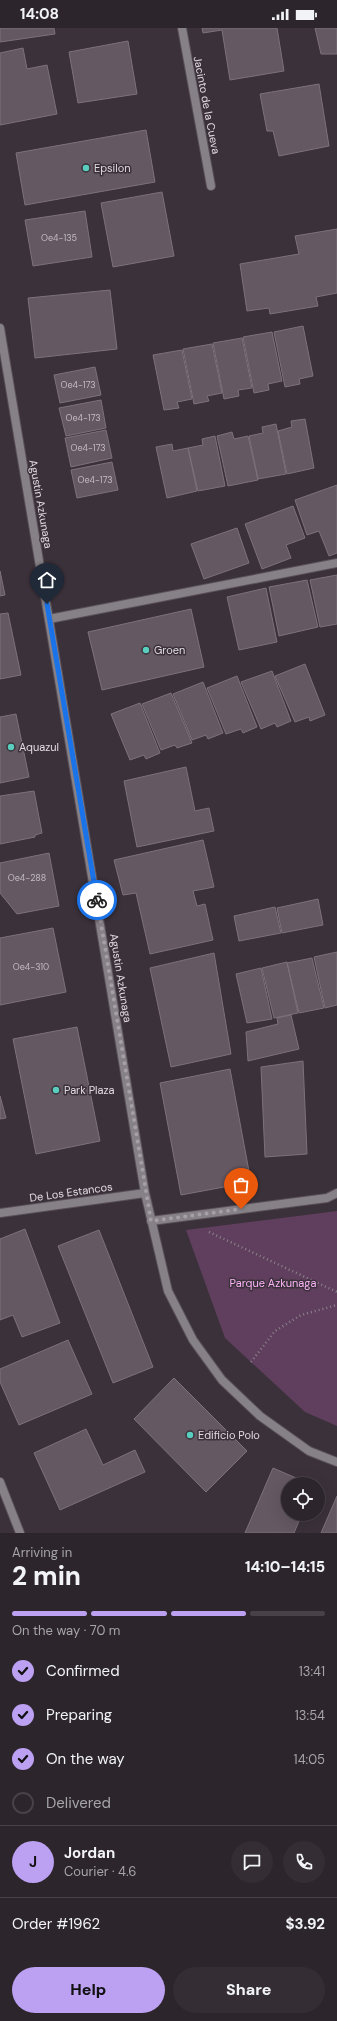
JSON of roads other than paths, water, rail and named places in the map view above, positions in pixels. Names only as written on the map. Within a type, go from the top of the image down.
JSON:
[{"type":"street","name":"Jacinto de la Cueva","points":[[182,28],[211,186]]},
{"type":"street","name":"Agustin Azkunaga","points":[[0,328],[145,1193],[168,1292],[193,1340],[222,1380],[260,1416],[309,1451],[337,1462]]},
{"type":"street","points":[[49,619],[337,563]]},
{"type":"street","name":"De Los Estancos","points":[[0,1213],[145,1193]]},
{"type":"street","points":[[151,1221],[327,1198],[337,1193]]},
{"type":"street","points":[[0,1482],[20,1533]]},
{"type":"place","name":"Epsilon","points":[[86,168]]},
{"type":"place","name":"Groen","points":[[146,650]]},
{"type":"place","name":"Aquazul","points":[[11,747]]},
{"type":"place","name":"Park Plaza","points":[[56,1090]]},
{"type":"place","name":"Edificio Polo","points":[[190,1435]]},
{"type":"park label","name":"Parque Azkunaga","points":[[273,1283]]}]
